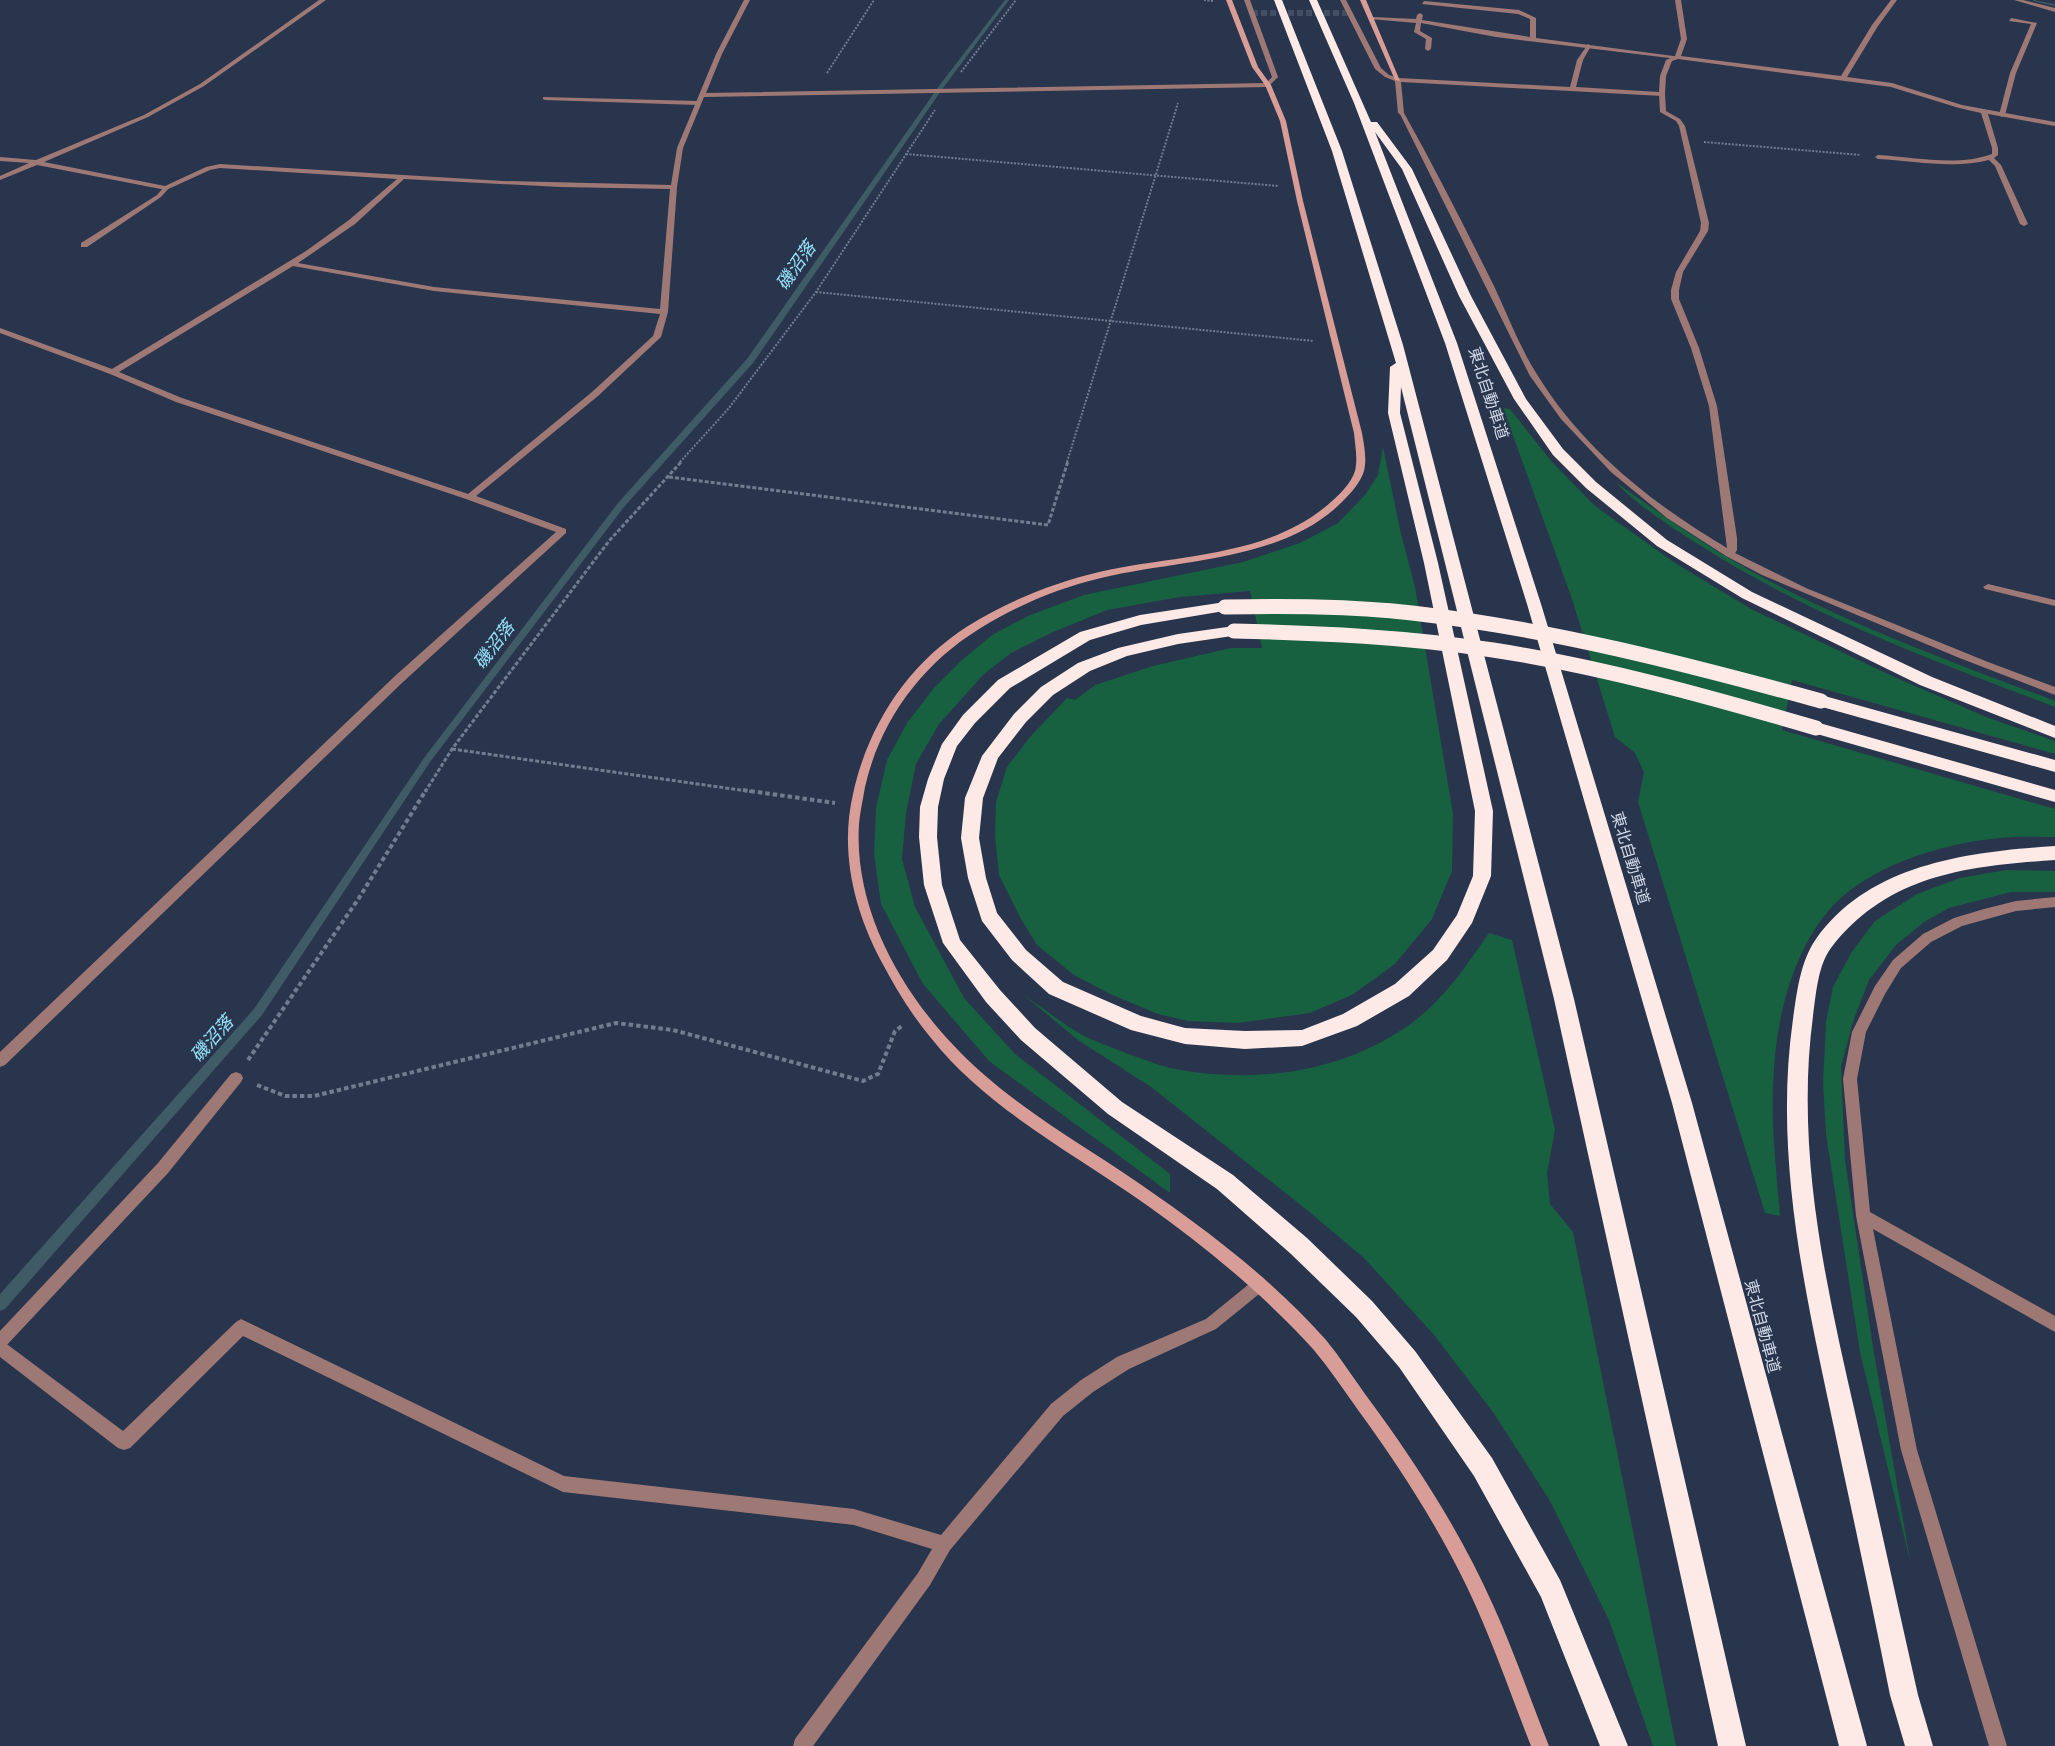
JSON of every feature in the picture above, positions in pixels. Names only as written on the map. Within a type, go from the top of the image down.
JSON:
[{"type":"highway","points":[[1278,0],[1306,66],[1337,151],[1397,345],[1564,999],[1732,1746]]},
{"type":"highway","name":"東北自動車道","points":[[1313,0],[1359,103],[1451,343],[1537,615],[1682,1103],[1853,1746]]},
{"type":"highway","points":[[1359,103],[1407,169],[1465,296],[1520,399],[1558,452],[1591,485],[1662,543],[1747,595],[1926,681],[2055,732]]},
{"type":"highway","points":[[1397,345],[1394,413],[1431,563],[1484,812],[1482,876],[1466,918],[1440,955],[1402,990],[1350,1020],[1302,1038],[1245,1040],[1185,1036],[1138,1024],[1056,988],[1019,955],[989,916],[977,878],[970,838],[974,798],[990,756],[1020,718],[1047,692],[1084,668],[1123,652],[1178,639],[1234,631],[1316,632],[1380,637],[1492,650],[1653,682],[2055,796]]},
{"type":"highway","points":[[1614,1746],[1551,1589],[1483,1467],[1407,1359],[1364,1309],[1299,1246],[1226,1182],[1115,1108],[1028,1034],[993,996],[952,943],[933,885],[928,837],[929,807],[936,778],[950,744],[969,719],[1004,684],[1085,636],[1140,620],[1226,607],[1323,606],[1412,613],[1603,644],[1695,666],[2055,766]]},
{"type":"highway","points":[[1919,1746],[1904,1695],[1818,1296],[1803,1195],[1795,1113],[1797,1038],[1809,980],[1822,946],[1849,916],[1880,892],[1924,873],[1964,861],[2055,853]]},
{"type":"street","points":[[0,178],[146,116],[193,90],[323,0]]},
{"type":"street","points":[[470,496],[595,394],[657,337],[664,312],[674,187],[680,148],[699,99],[747,0]]},
{"type":"street","points":[[1229,0],[1255,67],[1268,85],[1283,121],[1358,434],[1360,469],[1351,487],[1335,503],[1312,521],[1281,536],[1208,557],[1105,574],[1006,609],[967,631],[908,685],[880,728],[864,767],[853,822],[856,870],[866,916],[887,964],[918,1016],[956,1060],[1010,1105],[1194,1231],[1259,1286],[1318,1343],[1369,1411],[1423,1491],[1488,1612],[1540,1746]]},
{"type":"street","points":[[545,98],[699,99],[814,94],[1268,85],[1275,77],[1248,0]]},
{"type":"street","points":[[1343,0],[1378,69],[1398,80],[1662,94]]},
{"type":"street","points":[[1363,0],[1398,80],[1401,113],[1433,168],[1539,385],[1577,434],[1606,465],[1665,513],[1729,554],[1768,574],[1903,631],[2055,691]]},
{"type":"street","points":[[1678,0],[1684,39],[1678,57]]},
{"type":"street","points":[[1843,78],[1875,25],[1894,0]]},
{"type":"street","points":[[2017,0],[2055,10]]},
{"type":"street","points":[[1428,49],[1429,38],[1417,32],[1418,21],[1425,2],[1520,12],[1533,18],[1533,40]]},
{"type":"street","points":[[1373,19],[1418,21],[1533,40],[1843,78],[1900,87],[1944,102],[1984,112],[2055,124]]},
{"type":"street","points":[[2002,115],[2013,73],[2034,23],[2011,20]]},
{"type":"street","points":[[1573,88],[1580,60],[1588,46]]},
{"type":"street","points":[[1678,57],[1669,60],[1663,76],[1663,112],[1678,120],[1686,140],[1705,223],[1704,231],[1678,276],[1674,288],[1675,299],[1704,372],[1713,406],[1732,538],[1732,550],[1729,554]]},
{"type":"street","points":[[1878,157],[1959,161],[1979,161],[1991,158],[1995,155],[1995,148],[1984,112]]},
{"type":"street","points":[[1991,158],[1998,165],[2024,224]]},
{"type":"street","points":[[0,159],[35,162],[166,188]]},
{"type":"street","points":[[84,245],[159,196],[166,188],[208,168],[220,166],[590,187],[674,187]]},
{"type":"street","points":[[113,372],[293,264],[351,222],[403,177]]},
{"type":"street","points":[[293,264],[434,289],[664,312]]},
{"type":"street","points":[[0,330],[209,410],[470,496],[563,531],[399,679],[0,1061]]},
{"type":"street","points":[[1988,587],[2055,603]]},
{"type":"street","points":[[1998,1746],[1909,1450],[1863,1216],[1850,1078],[1859,1032],[1880,990],[1897,964],[1927,938],[1958,922],[1984,914],[2016,906],[2055,902]]},
{"type":"street","points":[[0,1342],[164,1168],[236,1078]]},
{"type":"street","points":[[1863,1216],[2055,1324]]},
{"type":"street","points":[[802,1746],[924,1579],[944,1544],[1057,1410],[1123,1363],[1211,1324],[1259,1286]]},
{"type":"street","points":[[0,1347],[124,1442],[241,1327],[563,1484],[854,1517],[944,1544]]},
{"type":"path","points":[[814,94],[874,0]]},
{"type":"path","points":[[918,1016],[895,1031],[878,1074],[863,1081],[673,1030],[616,1023],[314,1096],[285,1096],[236,1078],[359,898],[453,749],[609,541],[729,408],[816,292],[945,92],[1016,0]]},
{"type":"path","points":[[668,477],[1048,525],[1183,87]]},
{"type":"path","points":[[1686,140],[1878,157]]},
{"type":"path","points":[[906,154],[1297,186]]},
{"type":"path","points":[[816,292],[1336,343]]},
{"type":"path","points":[[453,749],[830,803],[857,804]]},
{"type":"green space","points":[[1503,408],[1510,409],[1552,462],[1595,506],[1675,563],[1751,609],[1890,675],[1986,717],[2055,741],[2055,754],[1792,680],[1782,730],[2055,809],[2055,837],[2000,838],[1977,841],[1953,845],[1905,860],[1860,883],[1825,915],[1813,932],[1795,969],[1788,988],[1779,1029],[1773,1106],[1780,1216],[1765,1213],[1638,802],[1644,772],[1635,753],[1615,737],[1572,599]]},
{"type":"green space","points":[[1383,447],[1401,534],[1415,587],[1453,814],[1452,871],[1432,919],[1395,964],[1352,995],[1310,1013],[1238,1023],[1188,1021],[1158,1014],[1110,994],[1074,975],[1037,945],[999,875],[995,837],[996,802],[1007,767],[1030,737],[1067,698],[1075,700],[1095,685],[1153,666],[1231,648],[1262,648],[1250,591],[1180,597],[1107,610],[1051,633],[1011,653],[984,674],[939,724],[916,764],[906,813],[902,859],[915,907],[964,998],[1015,1054],[1170,1174],[1170,1193],[989,1061],[923,984],[881,904],[874,854],[876,808],[887,760],[907,723],[933,689],[992,635],[1028,616],[1084,595],[1243,562],[1300,543],[1338,523],[1365,495],[1378,475]]},
{"type":"green space","points":[[1614,481],[1724,555],[1797,595],[1907,644],[2055,701],[2055,707],[1874,636],[1786,594],[1678,531],[1644,508]]},
{"type":"green space","points":[[2006,870],[2055,871],[2055,892],[2011,892],[1949,908],[1924,922],[1896,945],[1869,980],[1854,1019],[1841,1066],[1845,1160],[1873,1347],[1911,1565],[1860,1352],[1826,1134],[1823,1083],[1826,1022],[1833,987],[1851,953],[1875,921],[1917,894],[1960,878]]},
{"type":"green space","points":[[1489,933],[1512,940],[1555,1130],[1547,1173],[1550,1204],[1573,1232],[1676,1746],[1653,1746],[1609,1620],[1550,1501],[1495,1415],[1435,1336],[1364,1258],[1307,1210],[1151,1087],[1078,1040],[1025,996],[1084,1036],[1166,1067],[1236,1075],[1296,1071],[1355,1054],[1409,1025],[1443,994]]},
{"type":"waterway","name":"磯沼落","points":[[0,1304],[258,1012],[427,760],[621,505],[750,361],[941,87],[1007,0]]},
{"type":"waterway","points":[[2035,0],[2055,5]]},
{"type":"tunnel","points":[[1252,13],[1350,13]]}]
